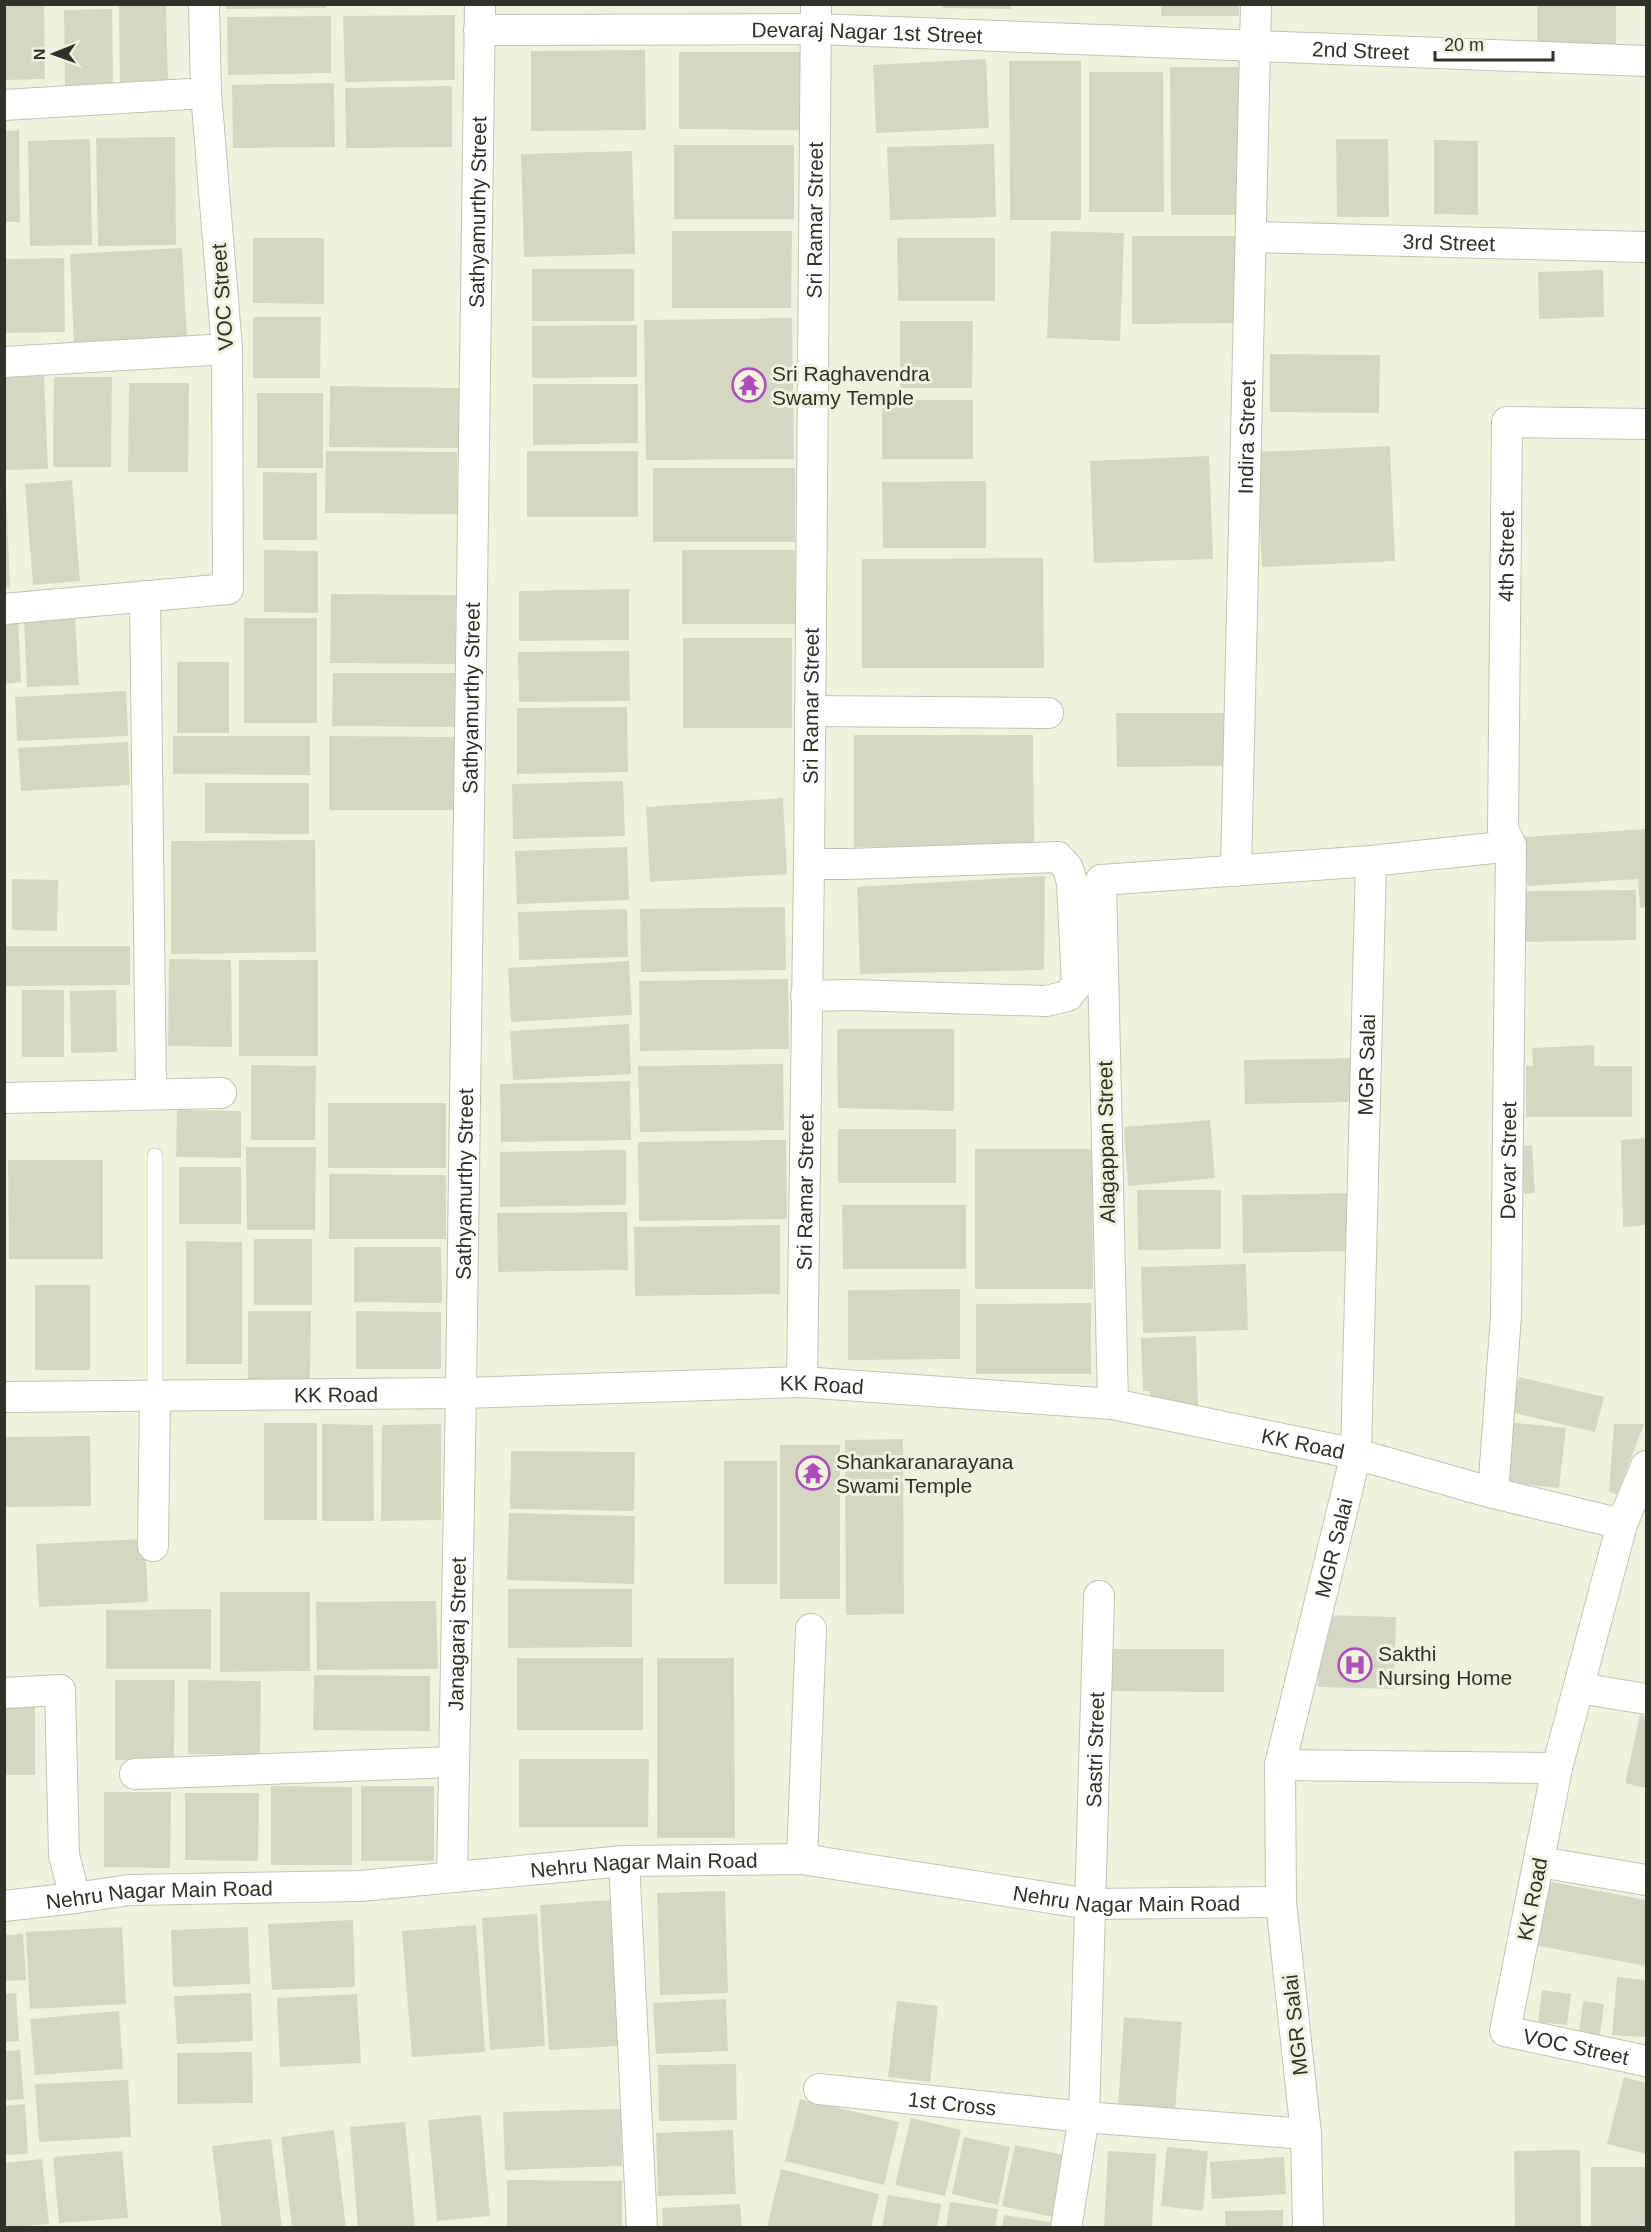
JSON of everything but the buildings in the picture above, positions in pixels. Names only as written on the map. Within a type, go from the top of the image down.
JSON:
[{"type":"street","name":"VOC Street","points":[[145,596],[228,589],[226,349],[206,93],[204,4]]},
{"type":"street","name":"Indira Street","points":[[1236,871],[1256,4]]},
{"type":"street","name":"Devaraj Nagar 1st Street","points":[[480,17],[816,17],[1256,47]]},
{"type":"street","name":"Sathyamurthy Street","points":[[461,1392],[480,17]]},
{"type":"street","name":"Sri Ramar Street","points":[[802,1382],[816,17]]},
{"type":"street","name":"2nd Street","points":[[1256,47],[1647,61]]},
{"type":"street","points":[[4,105],[206,93]]},
{"type":"street","name":"3rd Street","points":[[1251,237],[1647,247]]},
{"type":"street","points":[[4,362],[226,349]]},
{"type":"street","name":"4th Street","points":[[1507,838],[1507,422],[1647,424]]},
{"type":"street","points":[[4,609],[145,596],[152,1094]]},
{"type":"street","points":[[810,711],[1048,713]]},
{"type":"street","points":[[1236,871],[1371,861],[1507,838]]},
{"type":"street","name":"Devar Street","points":[[1493,1494],[1506,1316],[1507,838]]},
{"type":"street","points":[[806,996],[1046,1001],[1068,996],[1077,984],[1072,883],[1068,868],[1058,857],[809,864]]},
{"type":"street","name":"MGR Salai","points":[[1308,2228],[1306,2134],[1281,1902],[1280,1765],[1356,1454],[1371,861]]},
{"type":"street","name":"Alagappan Street","points":[[1113,1404],[1101,880],[1236,871]]},
{"type":"street","points":[[4,1098],[221,1093]]},
{"type":"street","name":"KK Road","points":[[4,1397],[461,1392],[802,1382],[1113,1404],[1356,1454],[1493,1494],[1622,1524]]},
{"type":"street","name":"Janagaraj Street","points":[[452,1877],[461,1392]]},
{"type":"street","points":[[153,1546],[155,1396]]},
{"type":"street","name":"KK Road","points":[[1505,2031],[1557,1768],[1622,1524],[1647,1466]]},
{"type":"street","name":"Sastri Street","points":[[1066,2228],[1084,2117],[1099,1596]]},
{"type":"street","points":[[802,1859],[811,1629]]},
{"type":"street","points":[[1579,1688],[1647,1699]]},
{"type":"street","points":[[4,1694],[60,1690],[64,1855],[75,1898]]},
{"type":"street","points":[[135,1774],[454,1762]]},
{"type":"street","points":[[1280,1765],[1557,1768]]},
{"type":"street","name":"Nehru Nagar Main Road","points":[[4,1906],[129,1890],[360,1886],[624,1861],[802,1859],[1089,1904],[1281,1902]]},
{"type":"street","points":[[624,1861],[642,2228]]},
{"type":"street","points":[[1540,1862],[1647,1880]]},
{"type":"street","name":"VOC Street","points":[[1505,2031],[1647,2061]]},
{"type":"street","name":"1st Cross","points":[[819,2089],[1084,2117],[1306,2134]]},
{"type":"lane","points":[[155,1156],[155,1396]]},
{"type":"place","name":"Sri Raghavendra Swamy Temple","points":[[749,385]]},
{"type":"place","name":"Shankaranarayana Swami Temple","points":[[813,1473]]},
{"type":"place","name":"Sakthi Nursing Home","points":[[1355,1665]]}]
